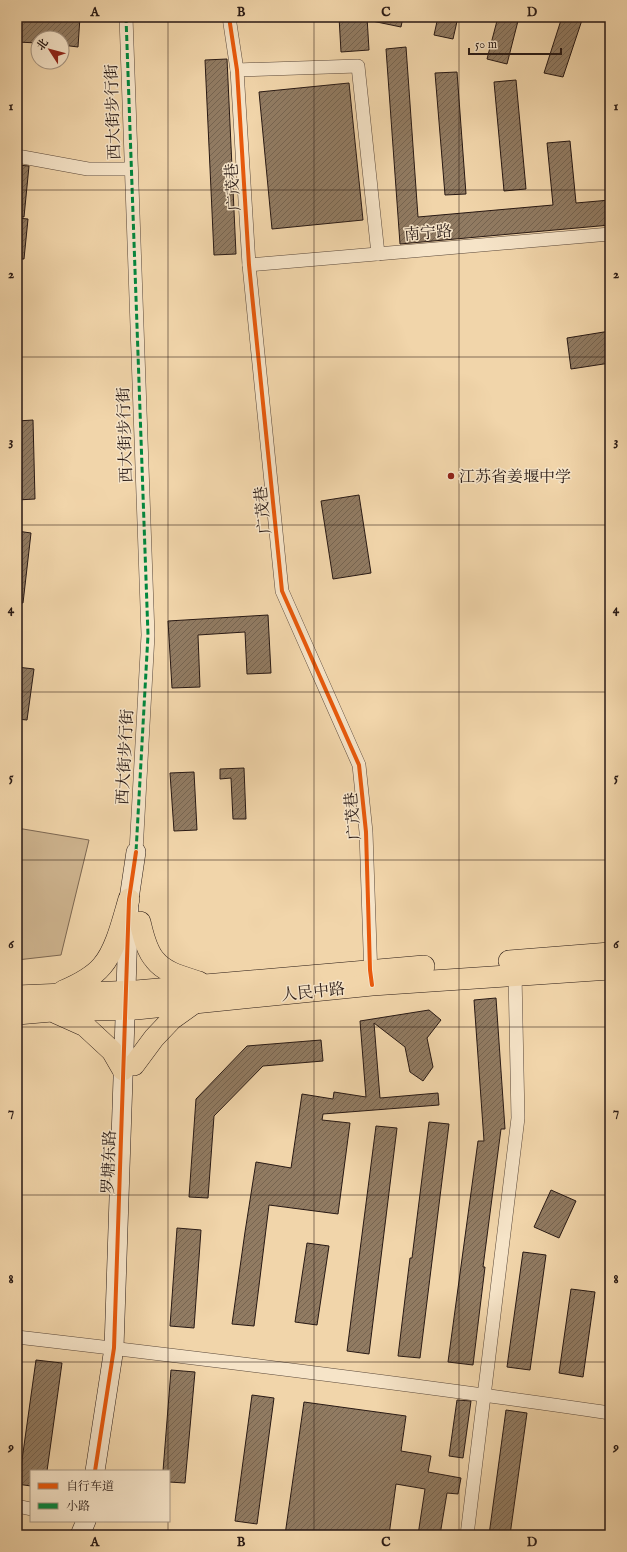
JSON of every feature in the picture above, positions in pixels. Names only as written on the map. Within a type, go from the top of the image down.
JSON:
[{"type":"main road","points":[[129,899],[116,940],[103,966],[82,983],[54,1002],[85,1026],[128,1068],[172,1019],[195,1003]]},
{"type":"main road","points":[[140,922],[146,942],[154,960],[175,974],[207,985]]},
{"type":"main road","name":"人民中路","points":[[131,1000],[207,985],[371,978],[513,967],[610,953]]},
{"type":"main road","name":"人民中路","points":[[513,967],[610,969]]},
{"type":"main road","name":"人民中路","points":[[17,996],[54,1002],[131,1000],[195,1003],[371,978]]},
{"type":"main road","name":"人民中路","points":[[17,1014],[54,1002]]},
{"type":"street","name":"西大街步行街","points":[[126,17],[148,635],[136,852]]},
{"type":"street","name":"广茂巷","points":[[229,17],[237,70],[250,265],[282,591],[359,765],[366,832],[371,978]]},
{"type":"street","points":[[237,70],[358,66],[378,254]]},
{"type":"street","points":[[17,156],[88,169],[131,169]]},
{"type":"street","name":"南宁路","points":[[250,265],[610,234]]},
{"type":"street","name":"罗塘东路","points":[[105,1470],[119,1349],[131,1000],[129,899],[136,852]]},
{"type":"street","name":"罗塘东路","points":[[131,1000],[140,922],[141,889],[136,852]]},
{"type":"street","points":[[467,1535],[518,1118],[513,967]]},
{"type":"street","points":[[17,1338],[119,1349],[485,1395],[610,1413]]},
{"type":"street","name":"罗塘东路","points":[[95,1470],[119,1349]]},
{"type":"street","points":[[17,1506],[30,1509]]},
{"type":"street","points":[[80,1535],[86,1522]]},
{"type":"street","points":[[90,1535],[96,1522]]},
{"type":"shaded area","points":[[17,828],[89,840],[61,955],[17,960]]},
{"type":"building","points":[[17,17],[80,17],[78,47],[70,46],[70,30],[30,30],[30,43],[17,42]]},
{"type":"building","points":[[339,17],[367,17],[369,50],[341,52]]},
{"type":"building","points":[[373,17],[403,17],[401,27],[372,21]]},
{"type":"building","points":[[438,17],[458,17],[453,39],[434,35]]},
{"type":"building","points":[[498,17],[519,17],[507,64],[487,59]]},
{"type":"building","points":[[562,17],[583,17],[563,77],[544,73]]},
{"type":"building","points":[[406,47],[418,217],[553,205],[547,143],[570,141],[576,203],[610,200],[610,225],[400,244],[386,49]]},
{"type":"building","points":[[227,59],[236,254],[214,255],[205,60]]},
{"type":"building","points":[[457,72],[466,194],[445,195],[435,73]]},
{"type":"building","points":[[516,80],[526,189],[504,191],[494,82]]},
{"type":"building","points":[[349,83],[363,220],[272,229],[259,92]]},
{"type":"building","points":[[17,165],[29,166],[24,217],[17,217]]},
{"type":"building","points":[[17,218],[28,219],[24,259],[17,259]]},
{"type":"building","points":[[610,331],[610,363],[571,369],[567,338]]},
{"type":"building","points":[[33,420],[35,499],[17,500],[17,421]]},
{"type":"building","points":[[359,495],[371,573],[333,579],[321,501]]},
{"type":"building","points":[[17,531],[31,533],[23,603],[17,602]]},
{"type":"building","points":[[268,615],[271,673],[247,674],[245,632],[198,635],[200,687],[172,688],[168,621]]},
{"type":"building","points":[[17,667],[34,669],[27,720],[17,719]]},
{"type":"building","points":[[244,768],[246,819],[233,819],[231,778],[220,779],[220,769]]},
{"type":"building","points":[[194,772],[197,830],[174,831],[170,773]]},
{"type":"building","points":[[496,998],[505,1129],[501,1129],[483,1267],[485,1267],[473,1365],[448,1362],[478,1141],[484,1141],[474,1000]]},
{"type":"building","points":[[429,1010],[441,1020],[427,1038],[433,1067],[423,1081],[410,1072],[405,1047],[374,1023],[380,1098],[438,1093],[439,1105],[323,1114],[322,1120],[350,1123],[338,1214],[269,1205],[254,1326],[232,1324],[256,1162],[291,1168],[302,1094],[333,1099],[334,1092],[366,1097],[360,1021]]},
{"type":"building","points":[[321,1040],[323,1061],[263,1066],[214,1116],[208,1198],[189,1197],[196,1099],[247,1046]]},
{"type":"building","points":[[429,1122],[449,1124],[420,1358],[398,1356]]},
{"type":"building","points":[[376,1126],[397,1128],[369,1354],[347,1351]]},
{"type":"building","points":[[551,1190],[576,1201],[559,1238],[534,1227]]},
{"type":"building","points":[[177,1228],[201,1230],[194,1328],[170,1326]]},
{"type":"building","points":[[307,1243],[329,1246],[317,1325],[295,1322]]},
{"type":"building","points":[[523,1252],[546,1255],[530,1370],[507,1367]]},
{"type":"building","points":[[571,1289],[595,1292],[583,1377],[559,1373]]},
{"type":"building","points":[[36,1360],[62,1363],[47,1470],[30,1470],[30,1486],[17,1484],[17,1466],[21,1467]]},
{"type":"building","points":[[171,1370],[195,1372],[185,1483],[170,1482],[170,1470],[163,1470]]},
{"type":"building","points":[[252,1395],[274,1398],[257,1524],[235,1521]]},
{"type":"building","points":[[457,1400],[471,1401],[463,1458],[449,1456]]},
{"type":"building","points":[[304,1402],[406,1416],[401,1451],[431,1456],[428,1472],[461,1478],[458,1494],[447,1493],[440,1535],[418,1535],[425,1489],[396,1484],[389,1535],[285,1535]]},
{"type":"building","points":[[506,1410],[527,1413],[510,1535],[489,1535]]},
{"type":"marked path","points":[[126,17],[148,635],[136,852]]},
{"type":"cycle path","points":[[229,17],[237,70],[249,265],[282,591],[359,765],[366,832],[370,970],[372,985]]},
{"type":"cycle path","points":[[95,1470],[114,1348],[129,899],[136,852]]},
{"type":"place","name":"江苏省姜堰中学","points":[[451,476]]}]
